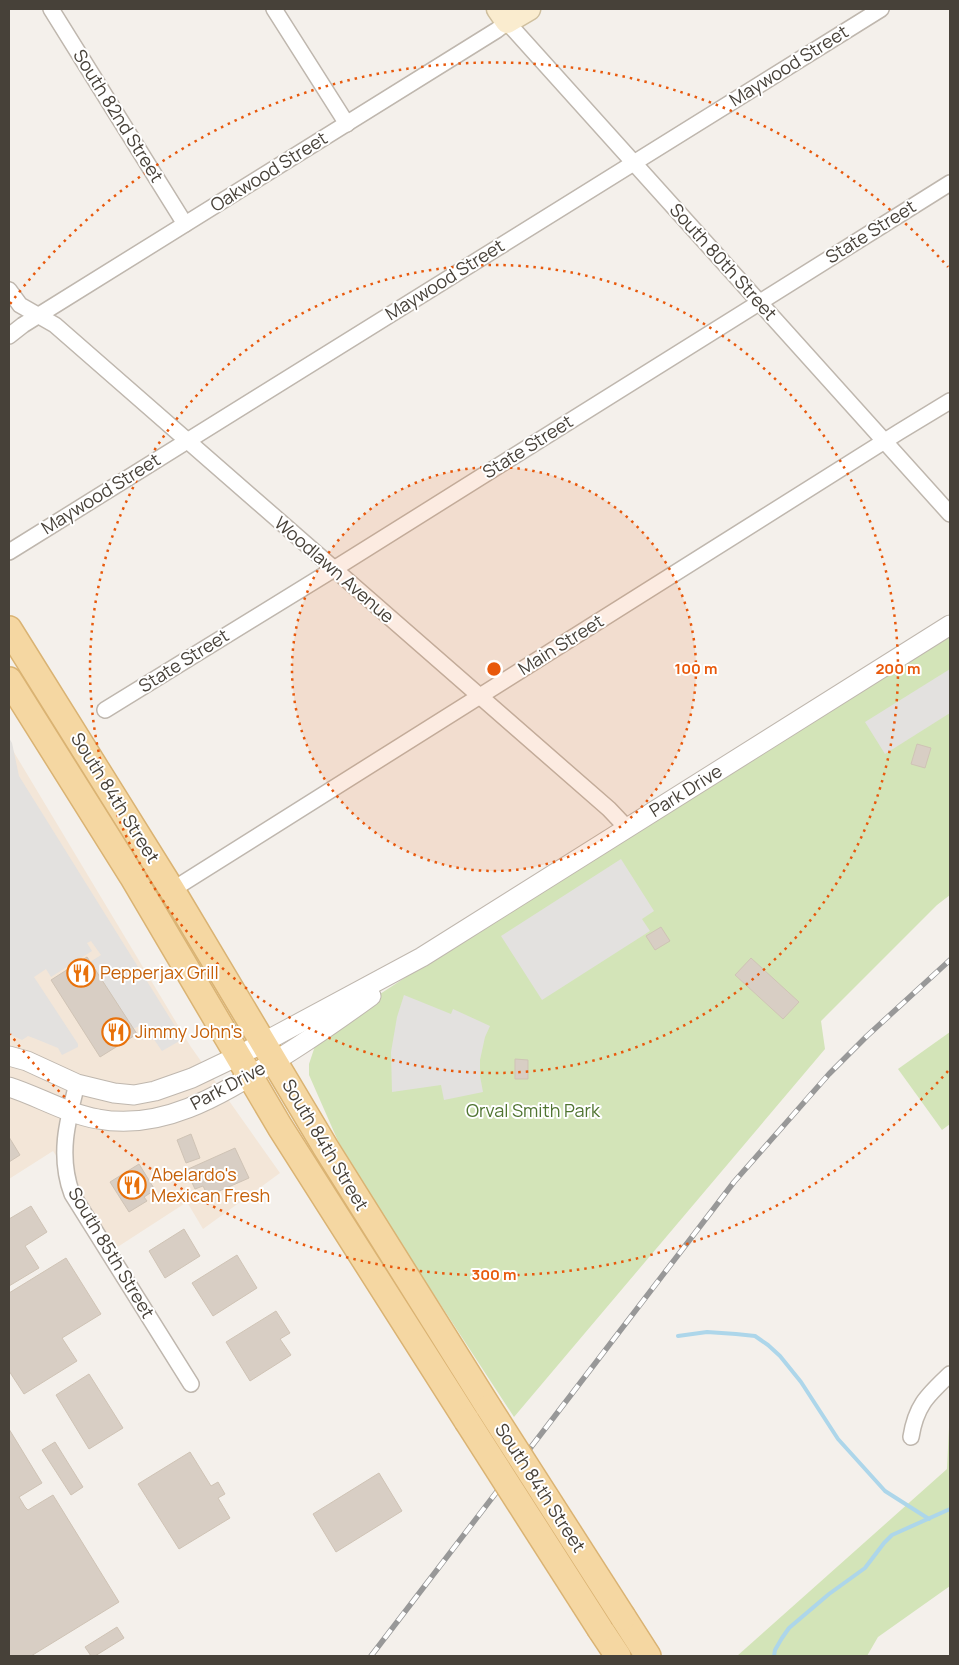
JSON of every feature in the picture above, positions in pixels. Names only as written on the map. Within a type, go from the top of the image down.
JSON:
[{"type":"main road","name":"Oakwood Street","points":[[503,16],[529,9]]},
{"type":"main road","name":"South 84th Street","points":[[9,629],[172,890],[332,1158],[648,1656]]},
{"type":"main road","name":"South 84th Street","points":[[9,680],[132,876],[311,1177],[618,1656]]},
{"type":"street","name":"South 82nd Street","points":[[51,9],[185,224]]},
{"type":"street","points":[[274,9],[347,124]]},
{"type":"street","name":"Maywood Street","points":[[9,552],[881,9]]},
{"type":"street","name":"Oakwood Street","points":[[9,336],[38,316],[497,30],[503,16]]},
{"type":"street","name":"South 80th Street","points":[[503,16],[950,514]]},
{"type":"street","name":"State Street","points":[[105,710],[334,569],[950,183]]},
{"type":"street","name":"Woodlawn Avenue","points":[[9,290],[20,305],[55,325],[480,696],[627,828]]},
{"type":"street","name":"Main Street","points":[[172,890],[950,401]]},
{"type":"street","name":"Park Drive","points":[[9,1056],[77,1084],[97,1090],[134,1094],[155,1091],[244,1066],[268,1052],[346,1014],[422,957],[950,625]]},
{"type":"street","name":"Park Drive","points":[[9,1087],[96,1119],[114,1122],[149,1119],[174,1113],[220,1094],[244,1066]]},
{"type":"street","name":"South 85th Street","points":[[77,1084],[70,1111],[66,1140],[65,1168],[72,1194],[191,1384]]},
{"type":"street","points":[[911,1437],[914,1420],[920,1406],[931,1392],[950,1374]]},
{"type":"shaded area","points":[[950,669],[950,713],[885,754],[865,722]]},
{"type":"shaded area","points":[[9,738],[12,743],[19,776],[183,1039],[162,1051],[143,1024],[133,1029],[90,962],[101,955],[91,941],[87,943],[92,951],[51,977],[46,969],[34,977],[78,1044],[78,1047],[62,1055],[58,1048],[36,1039],[28,1036],[22,1040],[9,1034]]},
{"type":"shaded area","points":[[9,744],[191,1047],[280,1173],[203,1229],[187,1202],[116,1248],[53,1151],[9,1179]]},
{"type":"shaded area","points":[[621,859],[654,911],[642,919],[650,931],[542,1000],[501,936]]},
{"type":"shaded area","points":[[404,995],[451,1014],[453,1009],[490,1026],[485,1037],[480,1060],[483,1092],[444,1100],[441,1085],[392,1092],[391,1052],[397,1017]]},
{"type":"green space","name":"Orval Smith Park","points":[[950,632],[950,895],[937,905],[821,1021],[825,1049],[514,1417],[386,1221],[338,1141],[309,1075],[309,1064],[318,1037],[354,1011],[455,945]]},
{"type":"green space","points":[[950,1032],[950,1124],[942,1130],[898,1069]]},
{"type":"green space","points":[[950,1407],[950,1586],[878,1637],[867,1656],[737,1656],[947,1469]]},
{"type":"building","points":[[917,744],[931,748],[925,768],[911,764]]},
{"type":"building","points":[[661,927],[670,941],[655,950],[646,936]]},
{"type":"building","points":[[87,957],[137,1034],[100,1057],[51,980]]},
{"type":"building","points":[[751,958],[799,1002],[783,1019],[735,975]]},
{"type":"building","points":[[515,1059],[528,1060],[528,1079],[515,1079]]},
{"type":"building","points":[[191,1134],[200,1158],[186,1163],[177,1140]]},
{"type":"building","points":[[9,1137],[20,1155],[9,1162]]},
{"type":"building","points":[[235,1148],[249,1178],[208,1196],[203,1186],[195,1189],[186,1170]]},
{"type":"building","points":[[139,1164],[155,1190],[144,1197],[147,1201],[129,1212],[110,1182]]},
{"type":"building","points":[[31,1206],[47,1232],[25,1246],[39,1268],[9,1286],[9,1219]]},
{"type":"building","points":[[184,1229],[200,1256],[165,1278],[149,1251]]},
{"type":"building","points":[[237,1255],[257,1288],[213,1316],[192,1283]]},
{"type":"building","points":[[66,1258],[101,1314],[62,1338],[77,1361],[24,1394],[9,1371],[9,1293]]},
{"type":"building","points":[[276,1311],[290,1333],[280,1339],[291,1355],[250,1381],[226,1342]]},
{"type":"building","points":[[89,1374],[123,1428],[89,1449],[56,1395]]},
{"type":"building","points":[[9,1429],[42,1483],[19,1497],[25,1507],[28,1510],[53,1495],[119,1602],[31,1656],[9,1656]]},
{"type":"building","points":[[55,1442],[83,1487],[71,1495],[42,1450]]},
{"type":"building","points":[[190,1452],[211,1486],[218,1482],[225,1494],[218,1498],[230,1518],[179,1549],[138,1484]]},
{"type":"building","points":[[379,1473],[402,1511],[336,1552],[313,1514]]},
{"type":"building","points":[[117,1627],[124,1638],[95,1656],[91,1656],[85,1647]]},
{"type":"waterway","points":[[678,1336],[707,1332],[736,1334],[755,1336],[768,1345],[780,1356],[801,1382],[838,1439],[885,1491],[929,1519]]},
{"type":"waterway","points":[[774,1656],[775,1650],[789,1628],[829,1594],[865,1568],[892,1535],[950,1509]]},
{"type":"railway","points":[[371,1656],[734,1182],[829,1074],[867,1036],[950,960]]},
{"type":"place","name":"Pepperjax Grill","points":[[81,973]]},
{"type":"place","name":"Jimmy John's","points":[[116,1032]]},
{"type":"place","name":"Abelardo's Mexican Fresh","points":[[132,1185]]}]
